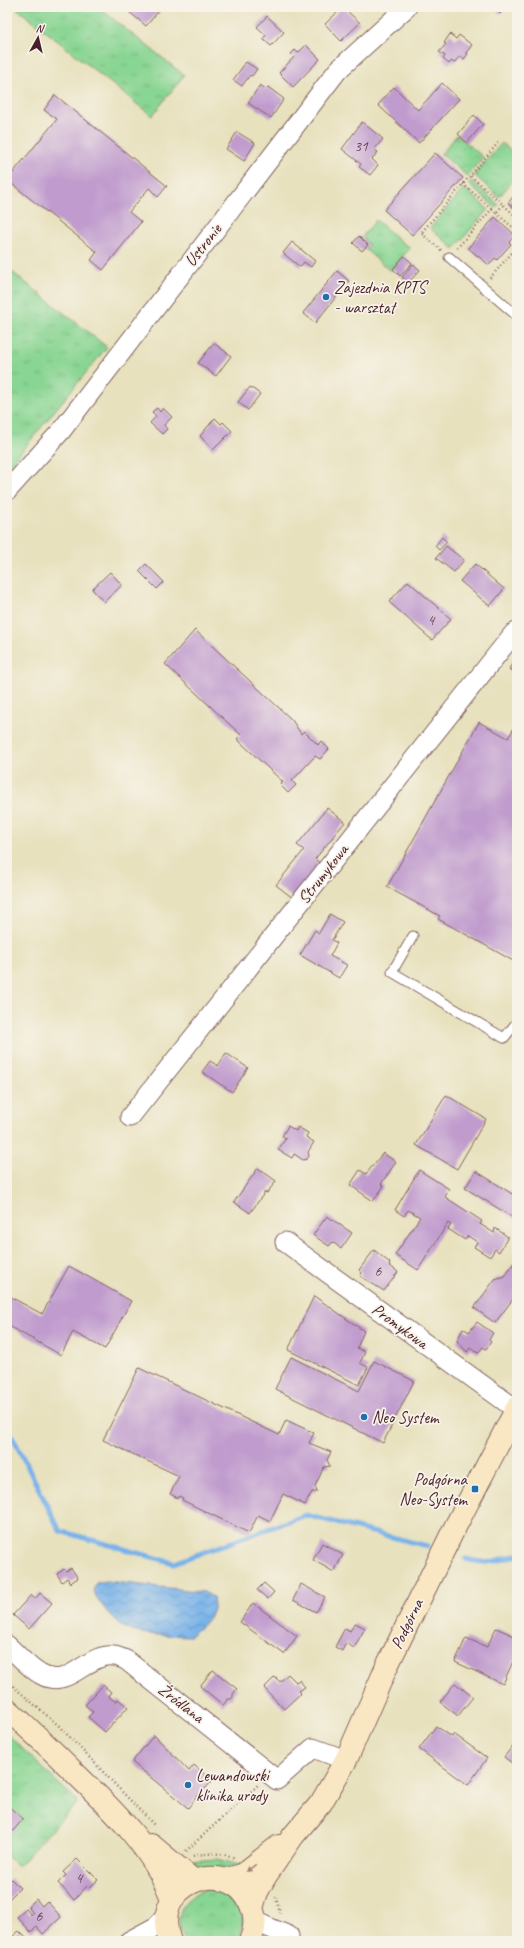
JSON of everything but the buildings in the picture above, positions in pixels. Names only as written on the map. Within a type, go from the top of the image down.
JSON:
[{"type":"main road","name":"Podgórna","points":[[224,1880],[259,1872],[293,1836],[321,1803],[346,1760],[387,1666],[453,1531],[517,1409]]},
{"type":"main road","points":[[7,1709],[40,1738],[132,1832],[194,1881]]},
{"type":"main road","points":[[132,1832],[161,1874],[169,1907],[166,1929],[170,1941]]},
{"type":"main road","name":"Podgórna","points":[[250,1941],[254,1929],[253,1913],[259,1872]]},
{"type":"main road","points":[[169,1907],[182,1888],[194,1881],[214,1878],[224,1880],[241,1890],[253,1913]]},
{"type":"street","name":"Ustronie","points":[[7,491],[61,431],[338,70],[407,7]]},
{"type":"street","name":"Strumykowa","points":[[130,1117],[514,633],[517,632]]},
{"type":"street","name":"Promykowa","points":[[285,1242],[517,1409]]},
{"type":"street","name":"Źródlana","points":[[7,1645],[40,1674],[59,1678],[70,1676],[100,1658],[114,1656],[126,1660],[270,1774]]},
{"type":"street","points":[[270,1774],[276,1780],[313,1748],[346,1760]]},
{"type":"street","points":[[129,1941],[157,1926],[169,1907]]},
{"type":"street","points":[[253,1913],[284,1934]]},
{"type":"lane","points":[[449,257],[517,316]]},
{"type":"lane","points":[[413,936],[392,972],[504,1038],[517,1022]]},
{"type":"path","points":[[492,210],[449,257],[421,233],[499,142]]},
{"type":"path","points":[[470,176],[517,217]]},
{"type":"path","points":[[463,184],[517,231]]},
{"type":"path","points":[[496,213],[503,205]]},
{"type":"path","points":[[483,286],[517,247]]},
{"type":"path","points":[[7,1681],[59,1726],[160,1831]]},
{"type":"path","points":[[270,1774],[184,1853],[191,1856],[211,1853],[228,1855],[259,1872],[276,1897],[284,1934]]},
{"type":"green space","points":[[15,7],[98,7],[184,75],[152,116]]},
{"type":"green space","points":[[457,135],[483,157],[467,176],[441,154]]},
{"type":"green space","points":[[502,143],[517,156],[517,176],[499,197],[474,175]]},
{"type":"green space","points":[[472,181],[499,205],[496,208],[468,184]]},
{"type":"green space","points":[[464,188],[488,209],[454,249],[430,228]]},
{"type":"green space","points":[[376,220],[405,245],[411,247],[390,271],[365,249],[369,245],[362,237]]},
{"type":"green space","points":[[7,268],[107,347],[7,469]]},
{"type":"green space","points":[[7,1734],[78,1802],[18,1866],[7,1857]]},
{"type":"green space","points":[[217,1859],[239,1865],[241,1868],[195,1870],[184,1860],[190,1861]]},
{"type":"green space","points":[[215,1889],[231,1897],[240,1909],[242,1925],[236,1941],[186,1941],[181,1932],[179,1923],[183,1906],[196,1893]]},
{"type":"water","points":[[106,1581],[204,1592],[213,1597],[213,1609],[208,1620],[190,1636],[157,1635],[137,1632],[123,1627],[117,1622],[106,1610],[93,1591],[96,1583]]},
{"type":"waterway","points":[[7,1426],[60,1531],[174,1563],[306,1515],[427,1546]]},
{"type":"waterway","points":[[466,1559],[486,1562],[517,1555]]},
{"type":"place","name":"Zajezdnia KPTS - warsztat","points":[[326,297]]},
{"type":"place","name":"Neo System","points":[[364,1417]]},
{"type":"place","name":"Podgórna Neo-System","points":[[475,1489]]},
{"type":"place","name":"Lewandowski klinika urody","points":[[188,1785]]}]
